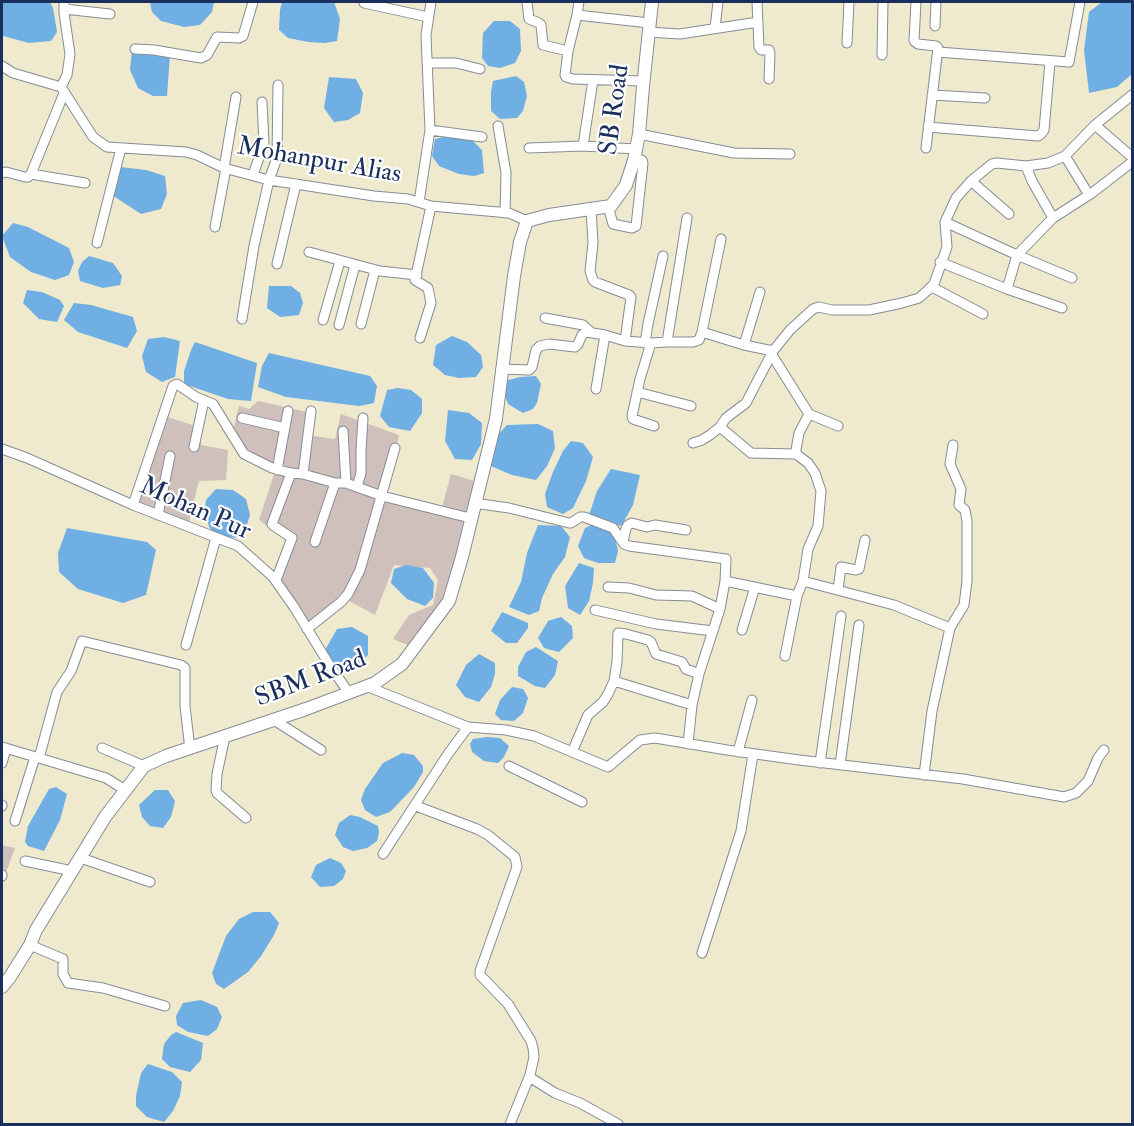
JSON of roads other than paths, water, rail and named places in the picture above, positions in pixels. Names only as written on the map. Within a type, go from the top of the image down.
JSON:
[{"type":"street","points":[[135,49],[201,58],[207,55],[217,37],[239,38],[243,36],[252,2]]},
{"type":"street","points":[[419,202],[430,130],[426,36],[431,2]]},
{"type":"street","points":[[527,2],[528,18],[541,25],[543,45],[568,51]]},
{"type":"street","points":[[579,2],[568,51],[566,77],[643,81]]},
{"type":"street","name":"SB Road","points":[[608,206],[611,206],[626,185],[635,154],[639,134],[651,2]]},
{"type":"street","points":[[715,28],[718,2]]},
{"type":"street","points":[[757,2],[760,49],[769,50],[770,53],[769,79]]},
{"type":"street","points":[[847,43],[849,2]]},
{"type":"street","points":[[882,55],[883,2]]},
{"type":"street","points":[[916,2],[914,41],[918,44],[938,46],[926,148]]},
{"type":"street","points":[[935,26],[936,2]]},
{"type":"street","points":[[938,52],[1068,63],[1080,2]]},
{"type":"street","points":[[364,3],[428,17]]},
{"type":"street","points":[[31,174],[67,75],[70,54],[64,5],[110,14]]},
{"type":"street","points":[[577,15],[680,34],[758,22]]},
{"type":"street","points":[[928,127],[1038,136],[1044,130],[1050,62]]},
{"type":"street","points":[[428,63],[456,63],[480,69]]},
{"type":"street","points":[[2,66],[13,73],[62,90]]},
{"type":"street","points":[[583,146],[593,80]]},
{"type":"street","points":[[242,319],[254,246],[269,180],[277,158],[278,85]]},
{"type":"street","name":"Mohanpur Alias","points":[[62,90],[93,137],[107,147],[186,152],[225,168],[269,180],[408,199],[431,206],[505,213],[527,221]]},
{"type":"street","points":[[932,95],[985,98]]},
{"type":"street","points":[[693,443],[702,441],[746,403],[773,353],[790,330],[813,309],[819,307],[832,310],[869,310],[919,298],[932,287],[946,247],[945,222],[956,198],[971,181],[992,164],[1026,166],[1048,163],[1065,156],[1095,125],[1132,95]]},
{"type":"street","points":[[216,227],[236,97]]},
{"type":"street","points":[[253,175],[264,143],[262,102]]},
{"type":"street","points":[[1095,125],[1132,157]]},
{"type":"street","points":[[498,126],[506,173],[505,213]]},
{"type":"street","points":[[430,130],[482,137]]},
{"type":"street","points":[[639,134],[734,153],[790,154]]},
{"type":"street","points":[[527,221],[549,215],[608,206],[613,224],[632,228],[636,226],[643,163],[635,154],[583,146],[529,148]]},
{"type":"street","points":[[97,243],[121,148]]},
{"type":"street","points":[[1065,156],[1089,195]]},
{"type":"street","points":[[1007,289],[1017,255],[1053,218],[1089,195],[1132,162]]},
{"type":"street","points":[[1026,166],[1053,218]]},
{"type":"street","points":[[2,173],[25,177],[31,174],[85,183]]},
{"type":"street","points":[[971,181],[1009,214]]},
{"type":"street","points":[[277,264],[296,184]]},
{"type":"street","points":[[420,338],[431,303],[428,288],[416,280],[431,206]]},
{"type":"street","points":[[591,209],[593,243],[590,271],[593,280],[631,297],[625,341]]},
{"type":"street","points":[[667,342],[687,218]]},
{"type":"street","name":"SBM Road","points":[[144,766],[375,683],[402,664],[448,601],[462,556],[496,419],[518,253],[527,221]]},
{"type":"street","points":[[945,222],[1072,278]]},
{"type":"street","points":[[501,369],[528,370],[532,367],[536,350],[540,346],[549,344],[575,347],[584,333],[648,343],[699,340],[721,239]]},
{"type":"street","points":[[309,252],[375,270],[417,275]]},
{"type":"street","points":[[654,426],[633,418],[632,414],[648,343],[648,324],[663,256]]},
{"type":"street","points":[[323,320],[340,261]]},
{"type":"street","points":[[940,262],[1062,308]]},
{"type":"street","points":[[339,325],[355,265]]},
{"type":"street","points":[[361,324],[375,270]]},
{"type":"street","points":[[932,287],[982,314]]},
{"type":"street","points":[[744,345],[760,292]]},
{"type":"street","points":[[545,318],[583,325],[592,333]]},
{"type":"street","points":[[702,332],[773,353],[809,414],[838,426]]},
{"type":"street","points":[[596,388],[605,335]]},
{"type":"street","points":[[133,505],[173,386],[177,384],[196,397],[213,404],[244,454],[272,468],[335,483],[346,483],[382,496],[470,518]]},
{"type":"street","points":[[637,392],[691,406]]},
{"type":"street","points":[[194,447],[204,400]]},
{"type":"street","points":[[277,470],[288,411]]},
{"type":"street","points":[[303,474],[311,411]]},
{"type":"street","points":[[796,454],[800,433],[809,414]]},
{"type":"street","points":[[242,418],[285,428]]},
{"type":"street","points":[[357,487],[361,473],[363,418]]},
{"type":"street","points":[[720,427],[751,453],[796,454],[807,462],[815,473],[821,491],[818,526],[808,549],[785,656]]},
{"type":"street","points":[[343,431],[346,483]]},
{"type":"street","points":[[924,775],[932,711],[950,628],[964,605],[968,581],[966,511],[959,506],[962,489],[950,464],[953,444]]},
{"type":"street","points":[[307,629],[341,602],[353,586],[360,570],[395,448]]},
{"type":"street","name":"Mohan Pur","points":[[2,449],[133,505],[238,546],[276,580],[349,693]]},
{"type":"street","points":[[158,515],[170,456]]},
{"type":"street","points":[[276,580],[292,538],[272,524],[291,473]]},
{"type":"street","points":[[315,542],[335,483]]},
{"type":"street","points":[[474,503],[509,508],[569,523],[584,517],[613,528],[622,542],[628,546],[726,559],[720,609],[699,674],[692,705],[688,744]]},
{"type":"street","points":[[622,542],[626,528],[632,523],[647,527],[655,525],[686,530]]},
{"type":"street","points":[[186,645],[216,538]]},
{"type":"street","points":[[838,590],[841,567],[859,569],[866,540]]},
{"type":"street","points":[[803,580],[894,605],[950,628]]},
{"type":"street","points":[[725,581],[797,596]]},
{"type":"street","points":[[608,587],[629,588],[656,595],[692,596],[720,609]]},
{"type":"street","points":[[742,630],[755,587]]},
{"type":"street","points":[[595,610],[656,624],[713,632]]},
{"type":"street","points":[[820,763],[841,616]]},
{"type":"street","points":[[840,765],[859,624]]},
{"type":"street","points":[[572,752],[588,715],[603,702],[614,681],[617,634],[620,632],[648,640],[656,654],[682,662],[686,669],[699,674]]},
{"type":"street","points":[[15,821],[57,692],[71,671],[82,641],[181,665],[185,668],[185,706],[190,749]]},
{"type":"street","points":[[614,681],[692,705]]},
{"type":"street","points":[[366,686],[468,727],[506,730],[534,736],[608,767],[640,740],[655,738],[820,763],[963,779],[1064,797],[1076,793],[1088,781],[1104,750]]},
{"type":"street","points":[[738,752],[752,700]]},
{"type":"street","points":[[274,720],[321,750]]},
{"type":"street","points":[[383,854],[468,727]]},
{"type":"street","points":[[225,736],[216,790],[246,818]]},
{"type":"street","points":[[2,763],[4,747],[106,778],[125,790]]},
{"type":"street","points":[[2,987],[30,945],[36,930],[105,817],[144,766],[102,748]]},
{"type":"street","points":[[702,953],[741,831],[753,754]]},
{"type":"street","points":[[509,766],[582,802]]},
{"type":"street","points":[[416,806],[488,835],[515,857],[517,867],[480,971],[480,975],[508,1004],[533,1048],[534,1057],[530,1075],[510,1125]]},
{"type":"street","points":[[81,858],[150,882]]},
{"type":"street","points":[[25,861],[72,872]]},
{"type":"street","points":[[30,945],[63,959],[63,974],[68,983],[103,988],[165,1006]]},
{"type":"street","points":[[530,1075],[555,1093],[580,1103],[618,1125]]},
{"type":"water","points":[[2,2],[50,2],[57,32],[51,41],[29,43],[3,36]]},
{"type":"water","points":[[150,2],[214,2],[212,12],[200,25],[184,27],[161,21],[152,12]]},
{"type":"water","points":[[282,2],[334,2],[340,19],[337,41],[308,42],[288,38],[279,30]]},
{"type":"water","points":[[1102,2],[1132,2],[1132,74],[1117,87],[1089,93],[1084,50],[1089,12]]},
{"type":"water","points":[[494,21],[510,21],[520,29],[521,51],[515,63],[500,68],[488,66],[482,58],[483,33]]},
{"type":"water","points":[[132,50],[170,55],[167,96],[153,96],[138,88],[130,70]]},
{"type":"water","points":[[516,76],[524,82],[527,96],[523,111],[517,118],[500,119],[491,111],[493,81]]},
{"type":"water","points":[[329,77],[356,79],[363,93],[360,113],[348,120],[334,122],[324,108]]},
{"type":"water","points":[[448,136],[471,139],[482,150],[484,173],[474,176],[459,174],[439,166],[432,156],[435,139]]},
{"type":"water","points":[[120,167],[146,170],[165,176],[167,194],[161,209],[141,214],[112,195]]},
{"type":"water","points":[[13,223],[28,227],[69,248],[74,262],[69,275],[55,280],[31,272],[10,257],[2,236]]},
{"type":"water","points":[[89,256],[113,263],[122,276],[120,285],[103,288],[80,281],[78,271],[82,262]]},
{"type":"water","points":[[269,286],[291,286],[300,293],[303,303],[299,315],[280,317],[267,308]]},
{"type":"water","points":[[27,290],[42,292],[60,300],[64,306],[57,322],[39,319],[23,303]]},
{"type":"water","points":[[74,303],[91,305],[133,317],[137,331],[127,348],[78,332],[64,320]]},
{"type":"water","points":[[452,336],[467,342],[481,355],[483,367],[476,377],[459,378],[445,375],[433,365],[436,345]]},
{"type":"water","points":[[164,337],[180,341],[175,377],[162,382],[146,372],[142,356],[148,339]]},
{"type":"water","points":[[195,342],[257,363],[251,401],[228,399],[184,384],[184,371]]},
{"type":"water","points":[[269,353],[370,376],[377,386],[374,403],[359,406],[286,397],[258,387],[262,366]]},
{"type":"water","points":[[536,376],[541,384],[537,403],[533,409],[523,413],[508,404],[505,396],[505,381]]},
{"type":"water","points":[[398,388],[411,390],[422,399],[422,413],[410,431],[389,427],[380,416],[387,390]]},
{"type":"water","points":[[448,410],[469,413],[482,423],[481,444],[472,460],[455,459],[445,441]]},
{"type":"water","points":[[538,424],[553,431],[555,448],[547,466],[536,480],[512,475],[491,466],[495,438],[507,425]]},
{"type":"water","points":[[571,441],[583,443],[593,457],[586,481],[573,508],[563,514],[547,507],[545,494],[563,451]]},
{"type":"water","points":[[611,469],[640,475],[633,505],[622,525],[608,527],[589,515],[597,491]]},
{"type":"water","points":[[216,489],[233,490],[246,499],[250,515],[243,537],[222,538],[211,530],[204,516],[206,500]]},
{"type":"water","points":[[594,524],[614,532],[618,551],[615,563],[598,563],[584,558],[578,546],[585,528]]},
{"type":"water","points":[[538,525],[561,526],[570,537],[565,557],[553,574],[539,611],[529,615],[509,607],[521,582],[527,553]]},
{"type":"water","points":[[67,528],[147,542],[156,550],[146,595],[123,603],[78,589],[59,572],[58,553]]},
{"type":"water","points":[[579,563],[594,568],[589,601],[580,615],[568,608],[565,586]]},
{"type":"water","points":[[406,565],[423,568],[434,583],[433,598],[425,606],[407,599],[391,583],[394,569]]},
{"type":"water","points":[[502,612],[528,623],[528,628],[517,643],[506,643],[491,631]]},
{"type":"water","points":[[561,617],[572,626],[573,638],[559,652],[544,648],[538,638],[548,621]]},
{"type":"water","points":[[352,627],[368,636],[368,655],[359,665],[346,672],[333,668],[325,650],[337,629]]},
{"type":"water","points":[[536,647],[558,661],[555,675],[545,688],[535,686],[518,676],[518,667],[526,652]]},
{"type":"water","points":[[479,654],[495,663],[495,674],[491,687],[479,702],[465,697],[456,685],[466,665]]},
{"type":"water","points":[[512,687],[523,689],[528,698],[523,713],[514,721],[501,720],[495,714],[500,700]]},
{"type":"water","points":[[500,738],[509,746],[498,763],[484,761],[472,752],[470,744],[473,739]]},
{"type":"water","points":[[402,753],[414,755],[423,766],[423,772],[414,787],[390,812],[376,817],[365,810],[361,800],[365,789],[383,763]]},
{"type":"water","points":[[56,787],[67,794],[60,820],[44,851],[28,846],[25,842],[28,826],[49,789]]},
{"type":"water","points":[[155,790],[168,790],[175,801],[171,817],[163,828],[150,826],[142,817],[139,805]]},
{"type":"water","points":[[350,815],[378,826],[377,841],[367,848],[353,851],[343,847],[335,835],[339,823]]},
{"type":"water","points":[[330,858],[341,863],[346,871],[343,879],[334,886],[320,887],[311,877],[316,865]]},
{"type":"water","points":[[253,912],[270,912],[279,923],[261,956],[248,972],[224,989],[216,984],[212,973],[226,936],[239,919]]},
{"type":"water","points":[[201,1000],[217,1007],[222,1017],[217,1029],[208,1036],[188,1032],[177,1025],[176,1016],[183,1003]]},
{"type":"water","points":[[176,1032],[203,1043],[201,1060],[190,1072],[170,1067],[162,1059],[164,1044]]},
{"type":"water","points":[[148,1064],[172,1072],[182,1082],[180,1096],[173,1111],[164,1122],[147,1117],[136,1106],[141,1073]]}]
